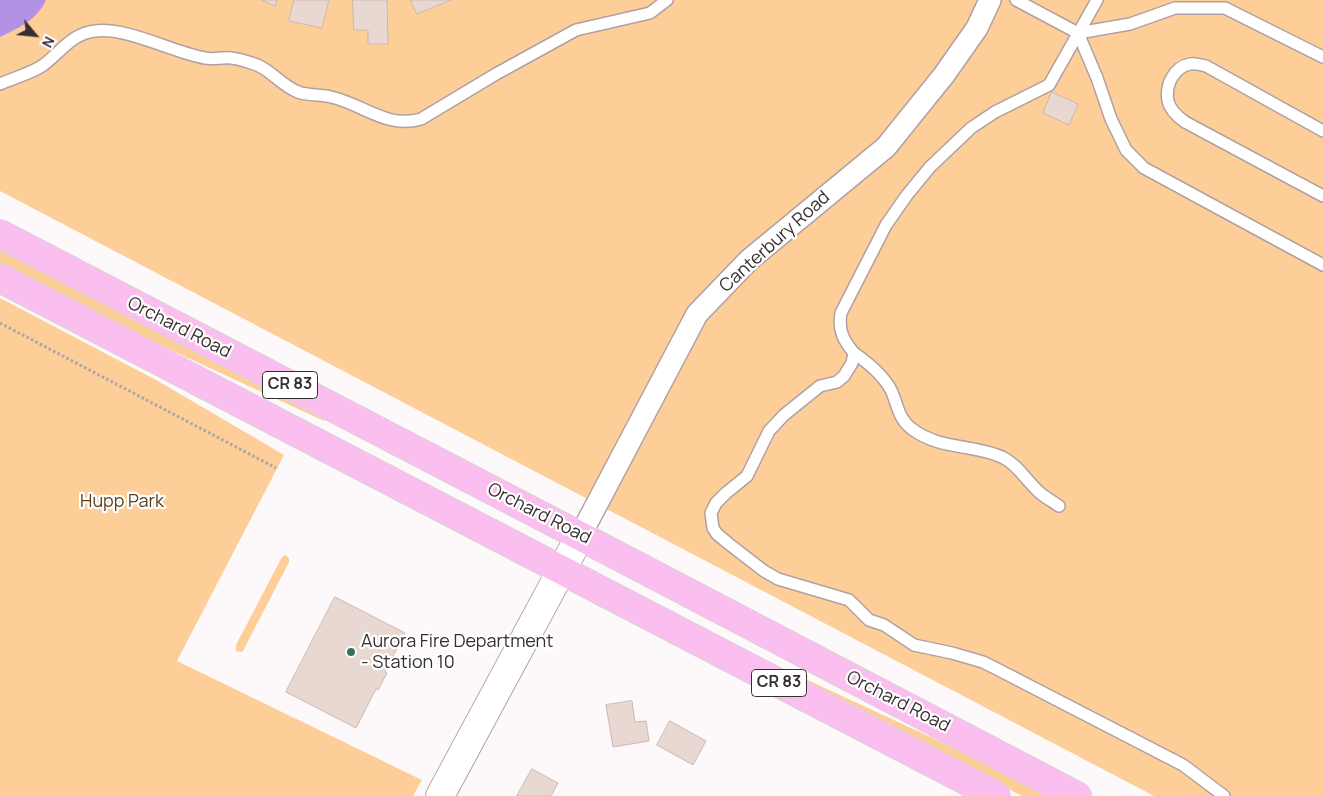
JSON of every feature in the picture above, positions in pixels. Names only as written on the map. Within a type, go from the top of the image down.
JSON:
[{"type":"main road","name":"Orchard Road","points":[[0,234],[1077,796]]},
{"type":"main road","name":"CR 83","points":[[0,278],[996,796]]},
{"type":"street","name":"Canterbury Road","points":[[580,536],[697,314],[749,260],[886,147],[944,75],[977,28],[990,0]]},
{"type":"street","points":[[440,796],[580,536]]},
{"type":"lane","points":[[0,84],[42,65],[69,42],[94,30],[123,33],[207,59],[231,58],[245,61],[267,70],[297,92],[331,97],[386,120],[410,123],[421,119],[496,74],[576,30],[650,13],[667,0]]},
{"type":"lane","points":[[1016,0],[1078,33],[1130,24],[1175,8],[1225,8],[1323,58]]},
{"type":"lane","points":[[1059,506],[1037,490],[1013,464],[1000,456],[926,438],[903,422],[890,389],[884,380],[854,353],[839,328],[841,313],[891,217],[930,167],[971,128],[995,112],[1049,85],[1097,0]]},
{"type":"lane","points":[[1078,33],[1097,78],[1111,119],[1126,150],[1144,168],[1323,265]]},
{"type":"lane","points":[[1323,131],[1206,66],[1192,64],[1181,67],[1172,77],[1168,86],[1168,102],[1177,116],[1185,122],[1323,196]]},
{"type":"lane","points":[[854,353],[852,363],[844,376],[837,382],[820,386],[784,415],[768,431],[747,476],[716,503],[711,513],[711,521],[717,534],[764,571],[778,579],[849,600],[869,620],[884,625],[914,645],[983,662],[1183,765],[1224,796]]},
{"type":"path","points":[[0,323],[276,468]]},
{"type":"green space","points":[[0,0],[1323,0],[1323,796],[1154,796],[0,191]]},
{"type":"green space","points":[[0,249],[326,417],[324,421],[145,338],[0,264]]},
{"type":"green space","name":"Hupp Park","points":[[0,298],[158,381],[284,455],[177,661],[422,780],[413,796],[0,796]]},
{"type":"green space","points":[[286,555],[289,558],[289,562],[243,651],[236,651],[236,645],[282,557]]},
{"type":"green space","points":[[801,677],[989,764],[1050,796],[1022,796],[800,680]]},
{"type":"shaded area","points":[[0,0],[46,0],[32,18],[0,37]]},
{"type":"building","points":[[262,0],[277,0],[275,6]]},
{"type":"building","points":[[294,0],[329,0],[322,28],[289,21]]},
{"type":"building","points":[[353,0],[387,0],[388,44],[368,44],[368,30],[354,30]]},
{"type":"building","points":[[411,0],[451,0],[417,14]]},
{"type":"building","points":[[1052,92],[1078,104],[1069,125],[1043,113]]},
{"type":"building","name":"Aurora Fire Department - Station 10","points":[[335,597],[405,633],[385,672],[387,673],[378,690],[376,689],[356,728],[286,692]]},
{"type":"building","points":[[632,701],[635,722],[646,721],[649,741],[613,747],[606,705]]},
{"type":"building","points":[[670,721],[706,741],[693,765],[657,745]]},
{"type":"building","points":[[532,769],[558,783],[551,796],[517,796]]},
{"type":"place","name":"Aurora Fire Department - Station 10","points":[[351,652]]}]
